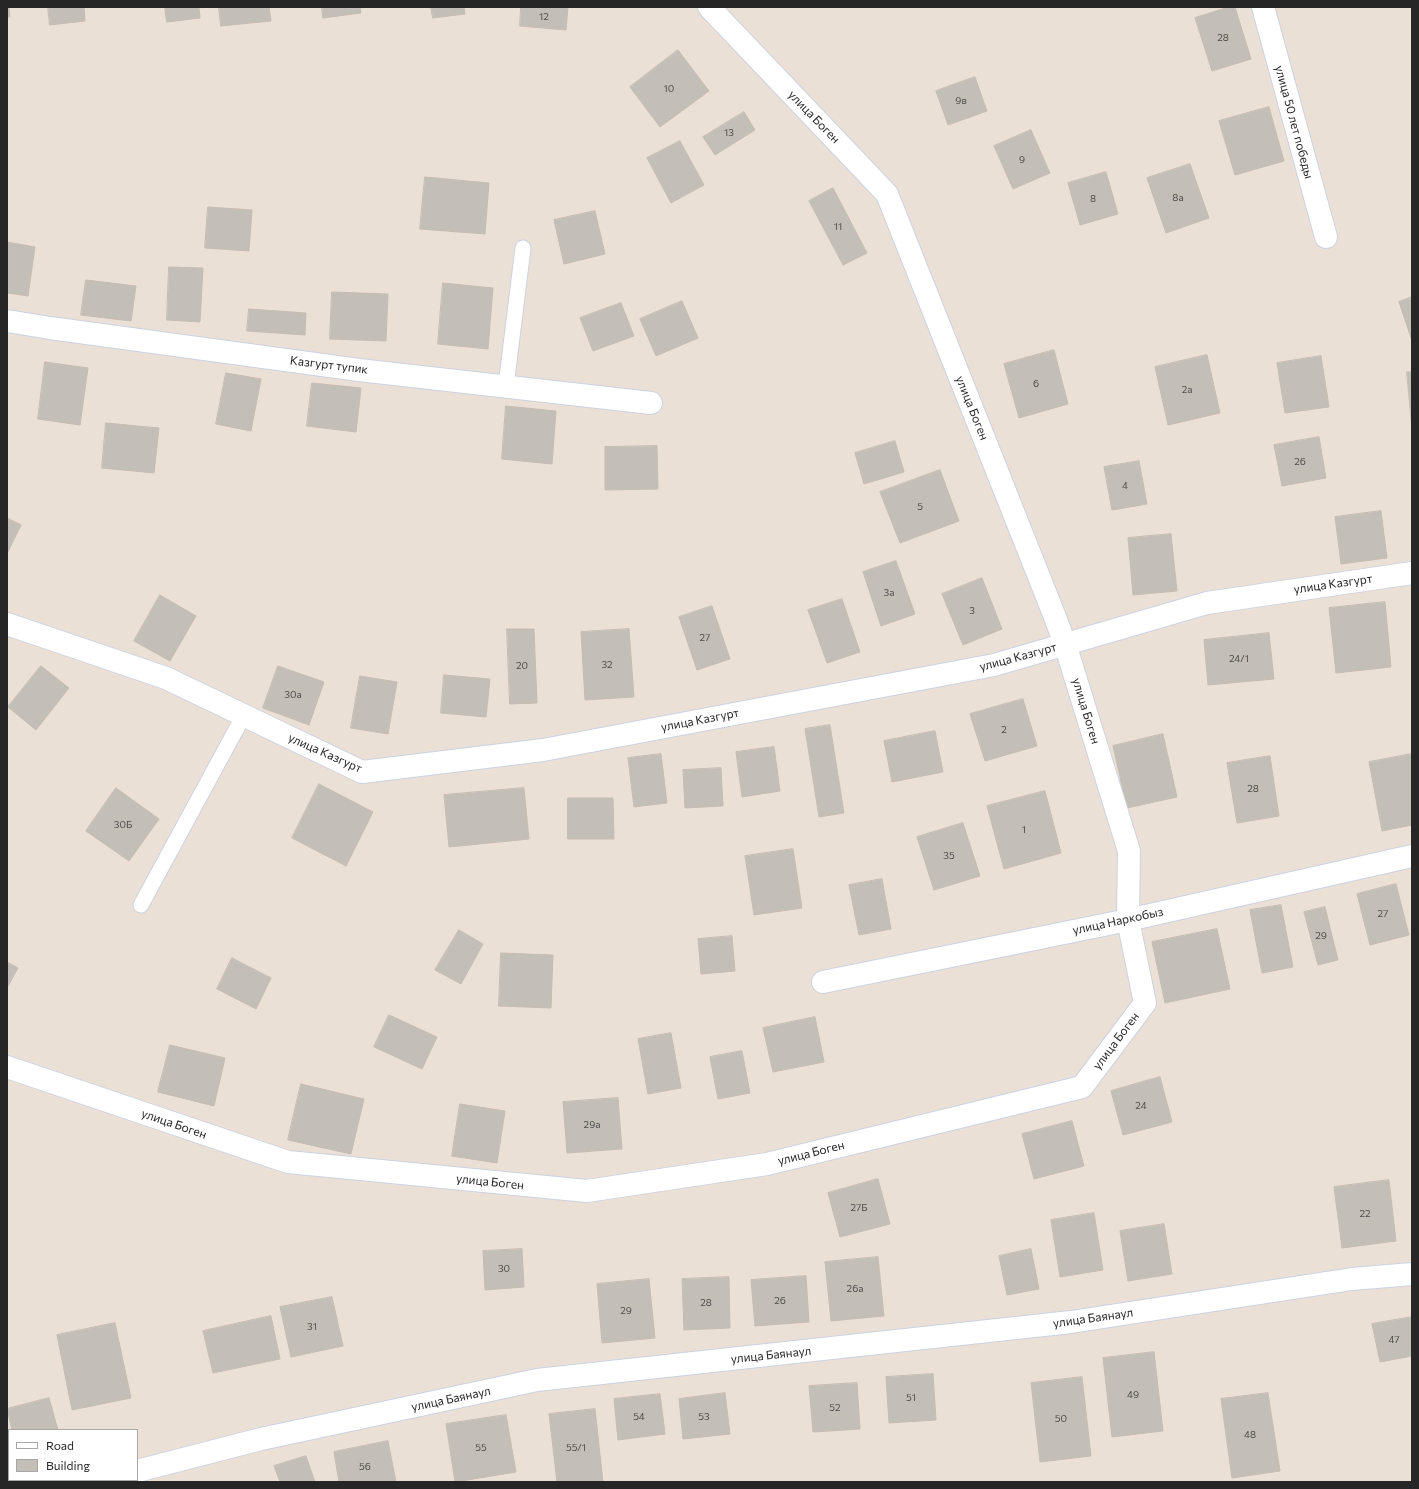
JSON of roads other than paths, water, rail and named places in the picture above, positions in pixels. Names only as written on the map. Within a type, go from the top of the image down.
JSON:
[{"type":"street","name":"улица Боген","points":[[7,1067],[288,1162],[587,1191],[767,1164],[1082,1087],[1145,1003],[1128,920],[1129,851],[1065,644],[888,194],[709,7]]},
{"type":"street","name":"улица 50 лет победы","points":[[1263,7],[1326,237]]},
{"type":"street","name":"Казгурт тупик","points":[[7,320],[50,328],[358,370],[651,403]]},
{"type":"street","name":"улица Казгурт","points":[[7,624],[166,678],[362,772],[543,750],[994,665],[1207,602],[1412,573]]},
{"type":"street","name":"улица Наркобыз","points":[[823,982],[1128,920],[1412,856]]},
{"type":"street","name":"улица Баянаул","points":[[138,1471],[261,1439],[537,1380],[1071,1322],[1352,1279],[1412,1274]]},
{"type":"lane","points":[[506,386],[523,248]]},
{"type":"lane","points":[[141,905],[244,716]]}]
